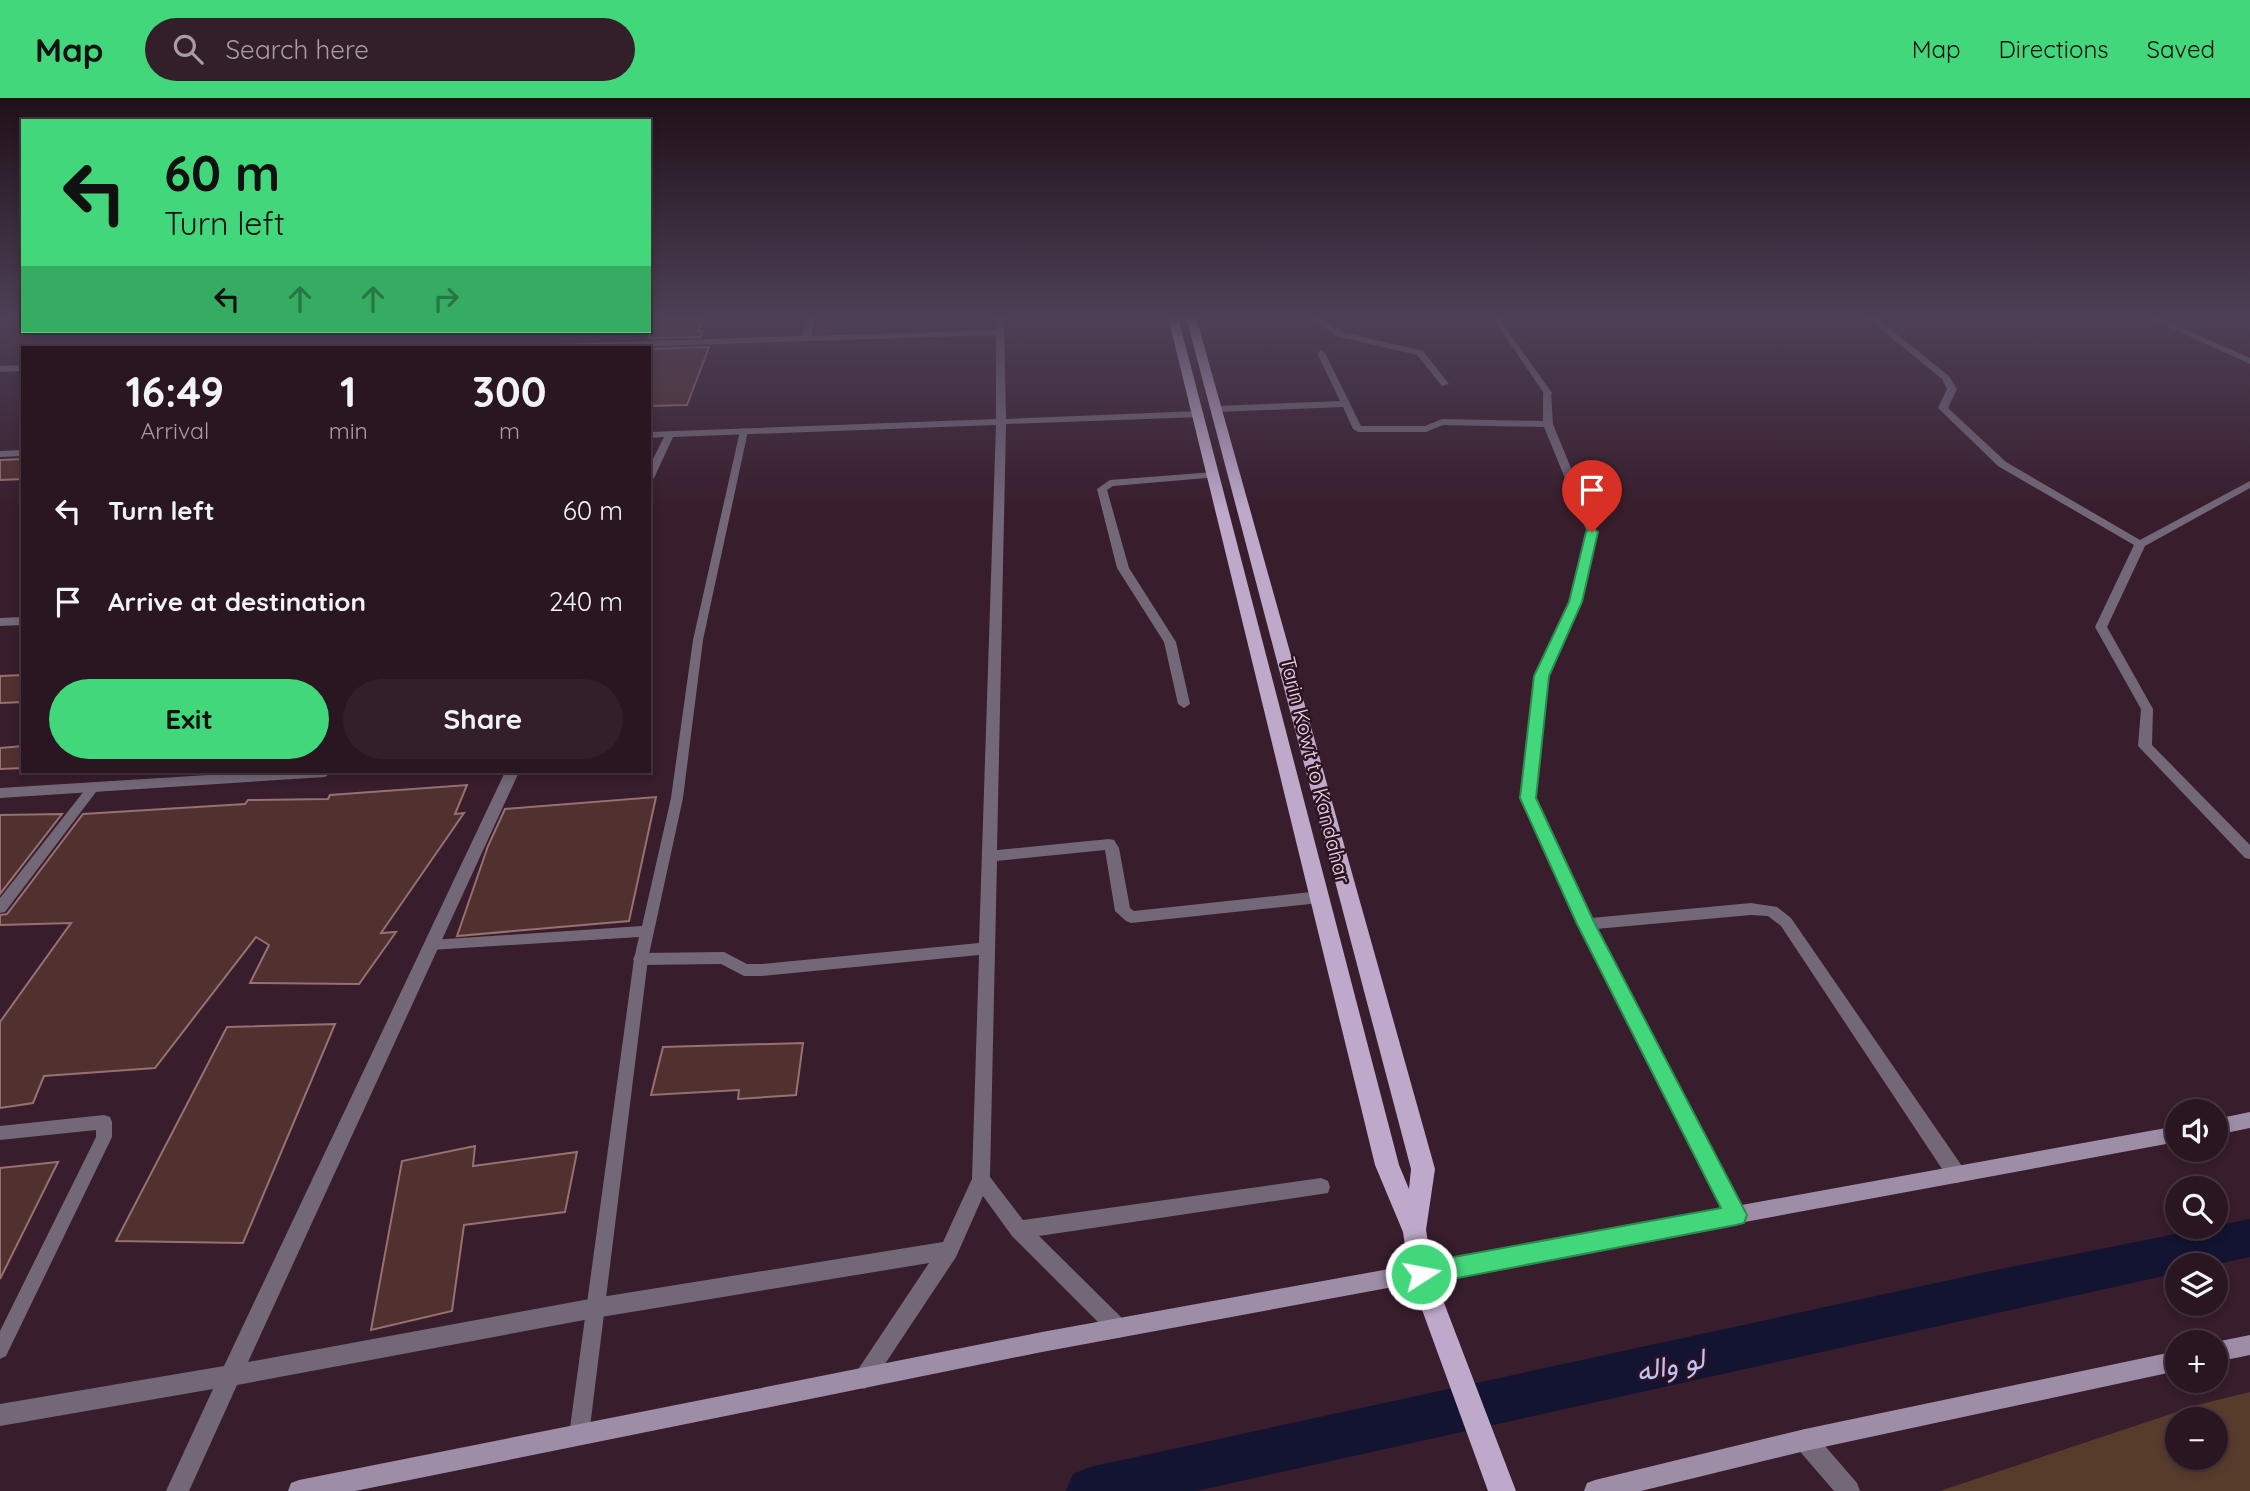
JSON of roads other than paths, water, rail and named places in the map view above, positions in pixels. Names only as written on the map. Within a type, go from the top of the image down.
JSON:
[{"type":"main road","name":"Tarin Kowt to Kandahar","points":[[1190,382],[1387,1165],[1415,1232],[1421,1274],[1502,1491]]},
{"type":"main road","name":"Tarin Kowt to Kandahar","points":[[1209,382],[1423,1169],[1415,1232]]},
{"type":"street","points":[[864,1378],[949,1251],[981,1179],[1001,382]]},
{"type":"street","points":[[1335,382],[1358,429],[1426,429],[1442,422],[1548,424]]},
{"type":"street","points":[[1948,382],[1952,388],[1942,408],[2002,464],[2140,544]]},
{"type":"street","points":[[1548,393],[1548,424],[1592,532],[1575,602],[1541,676],[1528,798],[1586,924],[1736,1215]]},
{"type":"street","points":[[1217,409],[1345,404]]},
{"type":"street","points":[[651,435],[1199,414]]},
{"type":"street","points":[[651,474],[670,434]]},
{"type":"street","points":[[0,454],[21,453]]},
{"type":"street","points":[[1184,704],[1170,642],[1123,568],[1102,489],[1110,483],[1214,475]]},
{"type":"street","points":[[2250,484],[2140,544],[2101,627],[2147,709],[2145,746],[2250,854]]},
{"type":"street","points":[[0,622],[21,621]]},
{"type":"street","points":[[0,793],[311,773]]},
{"type":"street","points":[[177,1491],[512,773]]},
{"type":"street","points":[[990,856],[1109,844],[1112,848],[1123,911],[1131,917],[1320,897]]},
{"type":"street","points":[[1586,924],[1751,909],[1772,911],[1786,922],[1957,1175]]},
{"type":"street","points":[[642,959],[724,958],[744,970],[761,970],[987,948]]},
{"type":"street","points":[[2228,1125],[2250,1120]]},
{"type":"street","points":[[299,1491],[1118,1328],[2165,1136]]},
{"type":"street","points":[[981,1179],[1019,1230],[1118,1328]]},
{"type":"street","points":[[1019,1230],[1321,1187]]},
{"type":"street","points":[[0,1415],[230,1376],[595,1308],[949,1251]]},
{"type":"street","points":[[2228,1350],[2250,1345]]},
{"type":"street","points":[[1595,1491],[1805,1440],[2165,1364]]},
{"type":"street","points":[[1805,1440],[1849,1491]]},
{"type":"lane","points":[[1540,382],[1548,393]]},
{"type":"lane","points":[[579,1435],[642,959],[677,798],[698,640],[744,431]]},
{"type":"lane","points":[[0,908],[92,789]]},
{"type":"lane","points":[[432,945],[648,931]]},
{"type":"lane","points":[[0,1133],[104,1122],[104,1137],[0,1350]]},
{"type":"waterway","name":"لو واله","points":[[1090,1491],[1991,1292],[2250,1238]]}]
